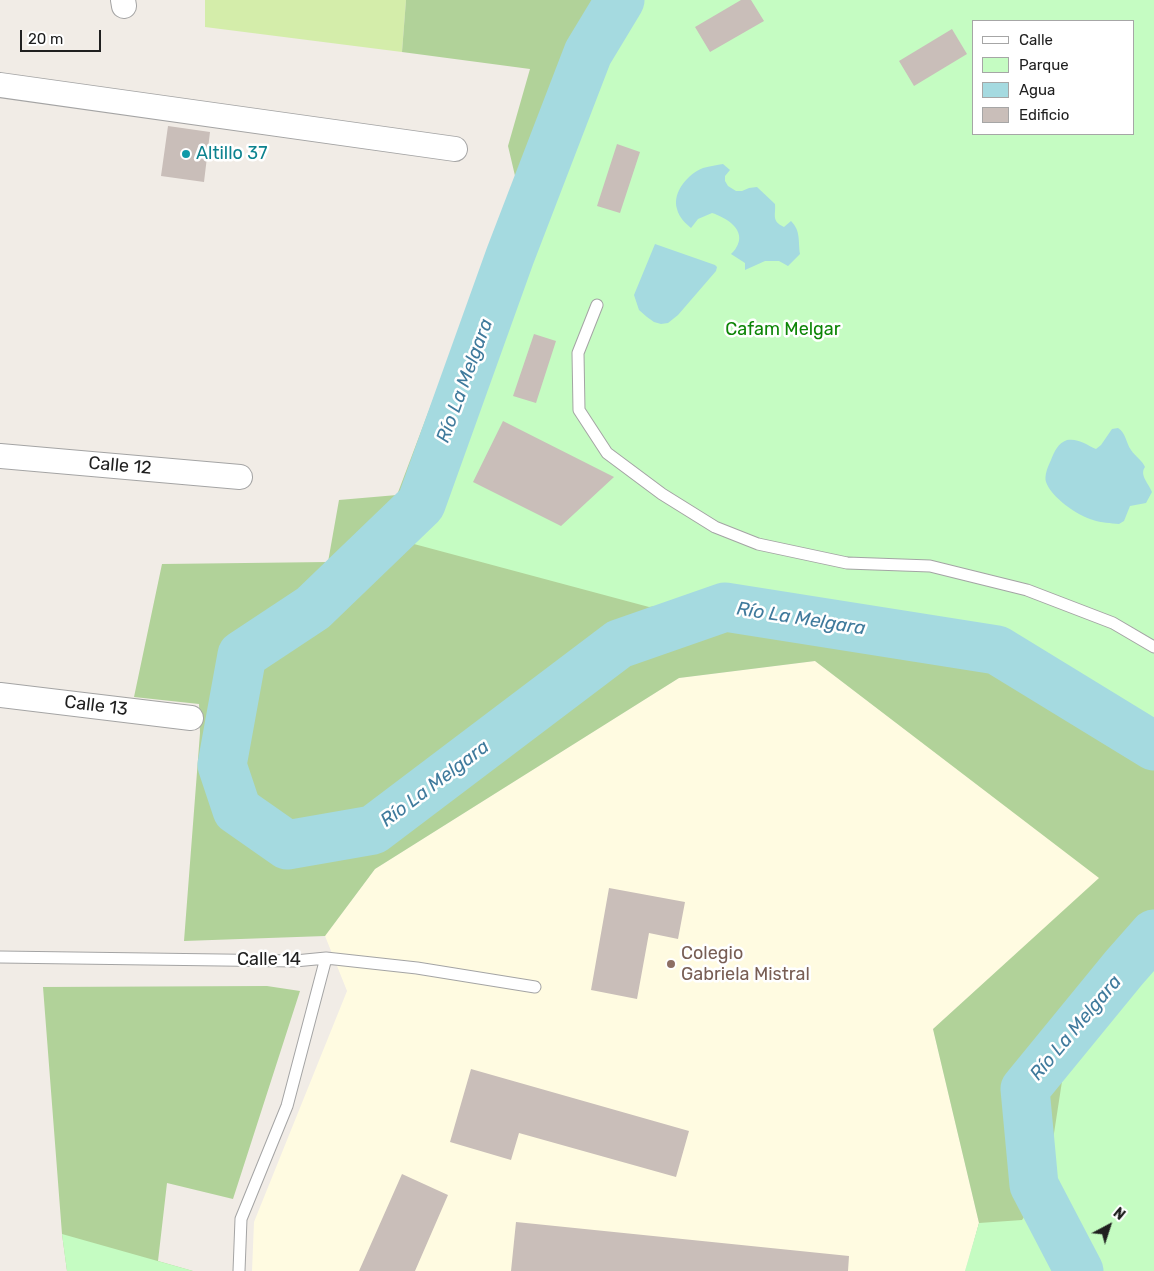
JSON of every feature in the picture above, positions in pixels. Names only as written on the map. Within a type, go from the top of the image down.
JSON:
[{"type":"street","points":[[0,85],[455,149]]},
{"type":"street","name":"Calle 12","points":[[0,456],[240,477]]},
{"type":"street","name":"Calle 13","points":[[0,695],[191,718]]},
{"type":"lane","points":[[597,305],[578,353],[579,410],[606,453],[662,494],[715,527],[758,544],[847,563],[930,566],[1027,590],[1113,623],[1154,647]]},
{"type":"lane","name":"Calle 14","points":[[0,957],[295,961],[326,958],[417,968],[536,987]]},
{"type":"lane","points":[[239,1271],[241,1220],[286,1106],[326,958]]},
{"type":"shaded area","name":"Colegio Gabriela Mistral","points":[[815,661],[1100,878],[933,1029],[979,1223],[965,1271],[252,1271],[254,1222],[347,991],[325,936],[375,869],[679,678]]},
{"type":"green space","points":[[205,0],[406,0],[402,52],[205,27]]},
{"type":"green space","points":[[406,0],[693,0],[1154,666],[1154,1271],[966,1271],[979,1223],[933,1029],[1099,878],[815,661],[679,678],[375,869],[325,936],[184,941],[200,733],[199,704],[134,697],[162,564],[328,562],[339,500],[397,495],[516,180],[508,146],[530,69],[402,52]]},
{"type":"green space","name":"Cafam Melgar","points":[[633,0],[1154,0],[1154,733],[1001,643],[723,596],[649,607],[414,544],[435,480],[596,57]]},
{"type":"green space","points":[[1154,959],[1154,1271],[965,1271],[979,1223],[1022,1220],[1046,1185],[1065,1062]]},
{"type":"green space","points":[[267,986],[300,991],[233,1199],[167,1183],[158,1261],[193,1271],[67,1271],[62,1234],[43,987]]},
{"type":"green space","points":[[62,1234],[193,1271],[67,1271]]},
{"type":"water","points":[[723,164],[730,170],[725,176],[728,186],[736,191],[757,187],[775,204],[777,222],[784,227],[791,221],[794,225],[798,232],[800,254],[788,266],[779,261],[765,261],[745,270],[745,263],[731,254],[736,249],[739,235],[737,230],[728,221],[712,213],[698,219],[691,228],[684,222],[676,203],[682,184],[697,171],[706,167]]},
{"type":"water","points":[[655,244],[717,267],[716,271],[678,315],[668,323],[661,324],[654,322],[639,310],[634,295]]},
{"type":"water","points":[[1118,428],[1123,433],[1131,450],[1144,465],[1143,473],[1152,492],[1146,503],[1130,506],[1124,521],[1119,524],[1096,521],[1073,510],[1053,494],[1046,482],[1049,465],[1061,443],[1067,440],[1075,440],[1096,449],[1112,429]]},
{"type":"building","points":[[741,0],[751,0],[764,21],[710,52],[695,27]]},
{"type":"building","points":[[952,29],[967,54],[914,86],[899,61]]},
{"type":"building","name":"Altillo 37","points":[[168,126],[210,132],[204,182],[161,176]]},
{"type":"building","points":[[617,144],[640,152],[620,213],[597,206]]},
{"type":"building","points":[[534,334],[556,341],[536,403],[513,396]]},
{"type":"building","points":[[503,421],[614,477],[561,526],[473,482]]},
{"type":"building","points":[[609,888],[685,902],[678,939],[649,933],[637,999],[591,990]]},
{"type":"building","points":[[471,1069],[689,1131],[676,1177],[519,1133],[511,1160],[450,1142]]},
{"type":"building","points":[[402,1174],[448,1195],[415,1271],[359,1271]]},
{"type":"building","points":[[516,1222],[849,1256],[848,1271],[511,1271]]},
{"type":"waterway","name":"Río La Melgara","points":[[620,0],[588,53],[510,256],[421,504],[313,608],[242,655],[222,765],[237,810],[287,845],[373,830],[619,644],[725,607],[997,650],[1154,746]]},
{"type":"waterway","name":"Río La Melgara","points":[[1079,1271],[1034,1185],[1025,1089],[1154,934]]},
{"type":"place","name":"Altillo 37","points":[[186,154]]},
{"type":"place","name":"Colegio Gabriela Mistral","points":[[671,964]]}]
